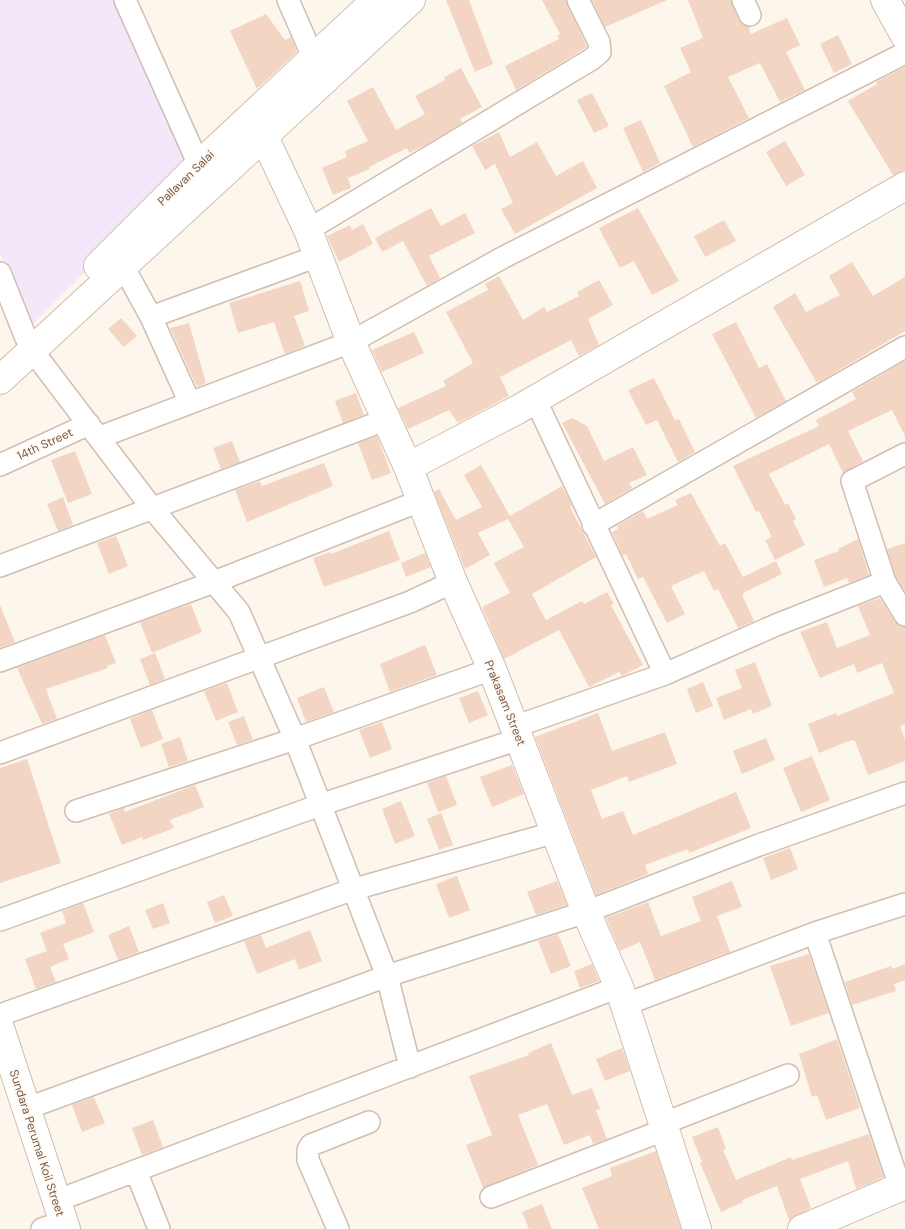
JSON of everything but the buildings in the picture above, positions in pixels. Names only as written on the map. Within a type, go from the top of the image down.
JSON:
[{"type":"street","points":[[288,0],[313,57]]},
{"type":"street","name":"Pallavan Salai","points":[[0,361],[29,344],[199,165],[376,0]]},
{"type":"street","points":[[0,380],[29,344],[123,266],[412,0]]},
{"type":"street","points":[[308,230],[592,59],[600,52],[598,42],[578,0]]},
{"type":"street","points":[[885,0],[905,36]]},
{"type":"street","points":[[128,1],[199,165]]},
{"type":"street","name":"14th Street","points":[[0,465],[94,430],[190,402],[351,342],[504,257],[905,53]]},
{"type":"street","name":"Prakasam Street","points":[[264,137],[308,230],[351,342],[408,467],[453,582],[492,669],[586,912],[622,996],[696,1229]]},
{"type":"street","points":[[408,467],[535,399],[905,186]]},
{"type":"street","points":[[151,317],[318,256]]},
{"type":"street","points":[[123,266],[151,317],[190,402]]},
{"type":"street","points":[[0,274],[29,344],[152,508],[239,612],[262,659],[295,740],[387,976],[410,1067]]},
{"type":"street","points":[[593,525],[905,347]]},
{"type":"street","points":[[535,399],[665,674]]},
{"type":"street","points":[[0,566],[385,420]]},
{"type":"street","points":[[905,454],[852,481],[886,582],[905,615]]},
{"type":"street","points":[[0,661],[214,582],[420,501]]},
{"type":"street","points":[[0,753],[262,659],[410,602],[453,582]]},
{"type":"street","points":[[0,920],[517,733],[665,674],[776,625],[886,582]]},
{"type":"street","points":[[76,811],[295,740],[492,669]]},
{"type":"street","points":[[28,1108],[387,976],[586,912],[759,845],[905,793]]},
{"type":"street","points":[[0,1015],[352,890],[556,832]]},
{"type":"street","points":[[57,1220],[136,1171],[410,1067],[814,932],[905,904]]},
{"type":"street","points":[[802,1229],[902,1186],[814,932]]},
{"type":"street","name":"Sundara Perumal Koil Street","points":[[0,1028],[28,1108],[57,1220]]},
{"type":"street","points":[[491,1197],[788,1075]]},
{"type":"street","points":[[338,1229],[308,1160],[308,1150],[311,1146],[368,1122]]},
{"type":"street","points":[[136,1171],[159,1229]]},
{"type":"shaded area","points":[[0,0],[124,0],[193,163],[29,328],[0,253]]}]
